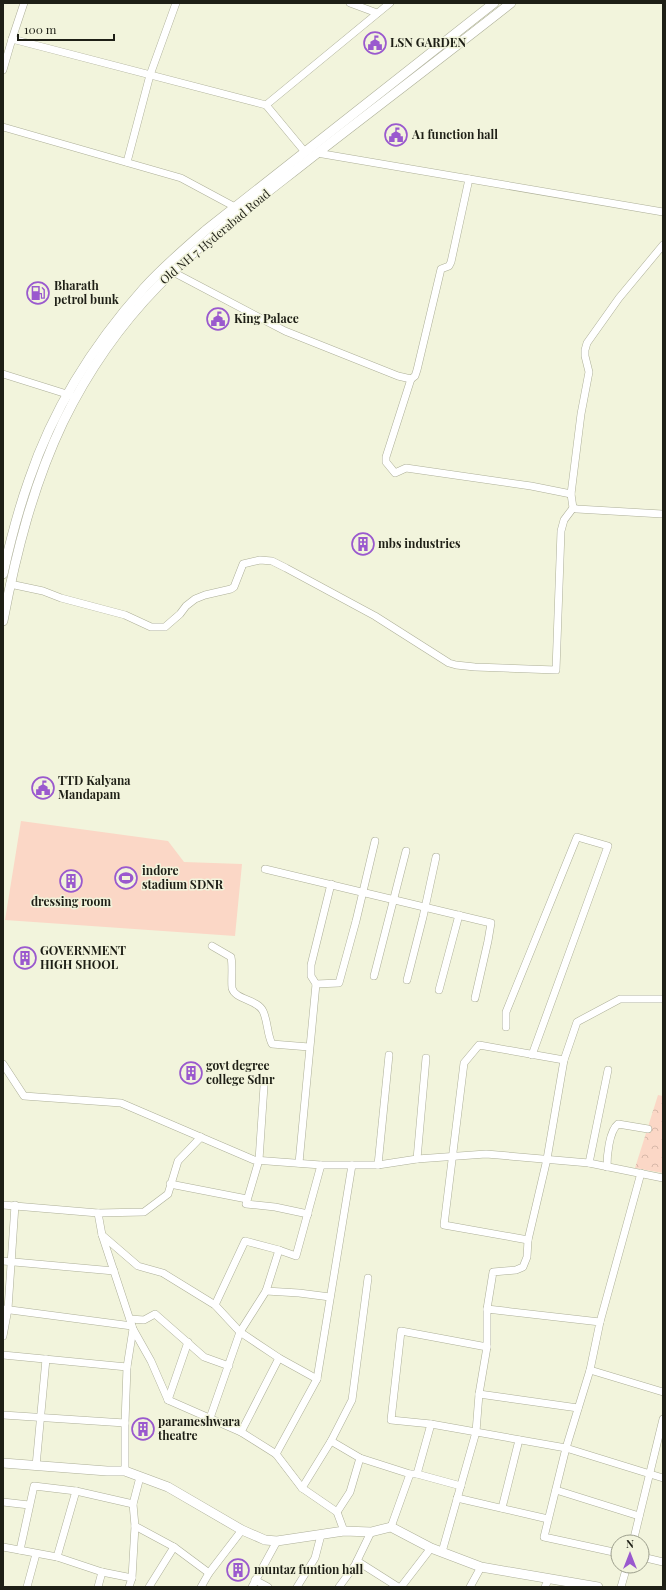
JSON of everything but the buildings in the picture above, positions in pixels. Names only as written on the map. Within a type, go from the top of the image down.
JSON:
[{"type":"main road","name":"Old NH 7 Hyderabad Road","points":[[3,574],[17,517],[29,479],[42,446],[68,394],[90,357],[116,321],[145,287],[177,255],[305,152],[498,5],[511,3]]},
{"type":"main road","name":"Old NH 7 Hyderabad Road","points":[[3,621],[10,584],[28,515],[38,485],[63,422],[95,367],[142,303],[173,272],[238,216],[498,5]]},
{"type":"main road","points":[[3,1463],[125,1471],[140,1478],[168,1487],[242,1530],[265,1540],[277,1541],[344,1531],[371,1532],[391,1527],[431,1548],[481,1567],[547,1583],[598,1587]]},
{"type":"street","points":[[3,70],[24,3]]},
{"type":"street","points":[[127,162],[150,75],[176,3]]},
{"type":"street","points":[[350,3],[377,13]]},
{"type":"street","points":[[266,105],[390,3]]},
{"type":"street","points":[[12,39],[266,105],[305,152]]},
{"type":"street","points":[[3,127],[181,178],[235,207]]},
{"type":"street","points":[[317,153],[663,212]]},
{"type":"street","points":[[469,179],[451,262],[445,269],[441,269],[417,370],[415,376],[411,379],[386,457],[386,462],[395,473],[406,468],[531,486],[571,494]]},
{"type":"street","points":[[10,584],[43,591],[62,598],[125,615],[151,627],[166,627],[186,606],[195,599],[234,587],[243,564],[253,561],[272,561],[309,579],[375,616],[449,663],[475,667],[556,670],[561,531],[564,520],[573,508],[571,494],[581,414],[589,372],[584,350],[587,343],[619,298],[663,245]]},
{"type":"street","points":[[173,272],[285,331],[398,376],[411,379]]},
{"type":"street","points":[[3,374],[68,394],[76,398]]},
{"type":"street","points":[[573,508],[662,514]]},
{"type":"street","points":[[506,1026],[506,1012],[577,837],[608,846],[532,1055]]},
{"type":"street","points":[[316,984],[340,983],[375,841]]},
{"type":"street","points":[[374,976],[406,851]]},
{"type":"street","points":[[406,980],[436,857]]},
{"type":"street","points":[[265,869],[491,923],[475,998]]},
{"type":"street","points":[[299,1163],[316,984],[311,976],[311,965],[331,884]]},
{"type":"street","points":[[439,990],[459,915]]},
{"type":"street","points":[[212,946],[231,957],[233,968],[232,989],[237,995],[254,1002],[263,1010],[272,1044],[310,1047]]},
{"type":"street","points":[[442,1552],[476,1432],[479,1394],[487,1347],[487,1309],[493,1272],[516,1270],[523,1266],[527,1257],[528,1240],[547,1159],[564,1060],[577,1022],[620,999],[663,999]]},
{"type":"street","points":[[528,1240],[444,1226],[464,1063],[479,1046],[564,1060]]},
{"type":"street","points":[[378,1165],[388,1055]]},
{"type":"street","points":[[417,1159],[426,1058]]},
{"type":"street","points":[[3,1064],[24,1096],[121,1103],[254,1160],[321,1165],[378,1165],[417,1159],[486,1154],[589,1163],[663,1178]]},
{"type":"street","points":[[589,1163],[608,1070]]},
{"type":"street","points":[[264,1086],[259,1160],[246,1204],[275,1207],[308,1214]]},
{"type":"street","points":[[607,1167],[609,1147],[615,1127],[618,1124],[648,1129]]},
{"type":"street","points":[[3,1205],[98,1213],[144,1212],[168,1194],[178,1161],[201,1137]]},
{"type":"street","points":[[215,1305],[245,1241],[296,1256],[321,1165]]},
{"type":"street","points":[[276,1454],[317,1379],[352,1165]]},
{"type":"street","points":[[610,1551],[544,1537],[566,1448],[590,1370],[600,1322],[641,1173]]},
{"type":"street","points":[[170,1184],[247,1200]]},
{"type":"street","points":[[3,1336],[7,1262],[15,1205]]},
{"type":"street","points":[[98,1213],[102,1235],[131,1325],[168,1400],[241,1432],[276,1454],[302,1488],[337,1512],[344,1531]]},
{"type":"street","points":[[102,1235],[138,1266],[163,1273],[215,1305],[240,1332],[279,1358],[317,1379]]},
{"type":"street","points":[[210,1418],[240,1332],[266,1291],[279,1250]]},
{"type":"street","points":[[7,1262],[114,1271]]},
{"type":"street","points":[[302,1488],[331,1441],[352,1400],[368,1278]]},
{"type":"street","points":[[266,1291],[330,1297]]},
{"type":"street","points":[[5,1309],[131,1325],[155,1314],[204,1357],[228,1366]]},
{"type":"street","points":[[487,1309],[600,1322]]},
{"type":"street","points":[[125,1471],[127,1367],[131,1325]]},
{"type":"street","points":[[487,1347],[401,1331],[391,1420],[431,1424],[566,1448],[663,1478]]},
{"type":"street","points":[[168,1400],[188,1342]]},
{"type":"street","points":[[3,1355],[127,1367]]},
{"type":"street","points":[[241,1432],[279,1358]]},
{"type":"street","points":[[36,1466],[46,1359]]},
{"type":"street","points":[[590,1370],[663,1392]]},
{"type":"street","points":[[479,1394],[578,1408]]},
{"type":"street","points":[[3,1415],[125,1423]]},
{"type":"street","points":[[635,1534],[662,1432],[663,1419]]},
{"type":"street","points":[[391,1527],[414,1474],[431,1424]]},
{"type":"street","points":[[502,1508],[518,1440]]},
{"type":"street","points":[[331,1441],[360,1458],[461,1486]]},
{"type":"street","points":[[337,1512],[350,1492],[360,1458]]},
{"type":"street","points":[[129,1587],[132,1578],[135,1526],[133,1504],[140,1478]]},
{"type":"street","points":[[20,1550],[34,1486],[76,1491],[133,1504]]},
{"type":"street","points":[[556,1490],[639,1516]]},
{"type":"street","points":[[57,1557],[76,1491]]},
{"type":"street","points":[[457,1498],[548,1519]]},
{"type":"street","points":[[3,1502],[29,1505]]},
{"type":"street","points":[[135,1526],[174,1547],[209,1573]]},
{"type":"street","points":[[201,1587],[209,1573],[242,1530]]},
{"type":"street","points":[[339,1587],[357,1561],[371,1532]]},
{"type":"street","points":[[297,1587],[315,1558],[322,1535]]},
{"type":"street","points":[[252,1587],[277,1541]]},
{"type":"street","points":[[3,1547],[57,1557],[102,1572],[132,1578]]},
{"type":"street","points":[[149,1587],[174,1547]]},
{"type":"street","points":[[357,1561],[401,1587],[431,1548]]},
{"type":"street","points":[[27,1587],[36,1554]]},
{"type":"street","points":[[650,1558],[663,1562]]},
{"type":"street","points":[[470,1587],[481,1567]]},
{"type":"street","points":[[98,1587],[102,1572]]},
{"type":"street","points":[[622,1587],[625,1574]]},
{"type":"street","points":[[255,1580],[268,1587]]},
{"type":"green space","name":"indore stadium SDNR","points":[[21,821],[168,841],[184,862],[242,864],[235,936],[5,920]]},
{"type":"green space","points":[[658,1095],[663,1096],[663,1173],[635,1168]]},
{"type":"place","name":"LSN GARDEN","points":[[375,43]]},
{"type":"place","name":"A1 function hall","points":[[396,135]]},
{"type":"place","name":"Bharath petrol bunk","points":[[38,293]]},
{"type":"place","name":"King Palace","points":[[218,319]]},
{"type":"place","name":"mbs industries","points":[[363,544]]},
{"type":"place","name":"TTD Kalyana Mandapam","points":[[43,788]]},
{"type":"place","name":"indore stadium SDNR","points":[[126,878]]},
{"type":"place","name":"dressing room","points":[[71,881]]},
{"type":"place","name":"GOVERNMENT HIGH SHOOL","points":[[25,958]]},
{"type":"place","name":"govt degree college Sdnr","points":[[191,1073]]},
{"type":"place","name":"parameshwara theatre","points":[[143,1429]]},
{"type":"place","name":"muntaz funtion hall","points":[[238,1570]]}]
